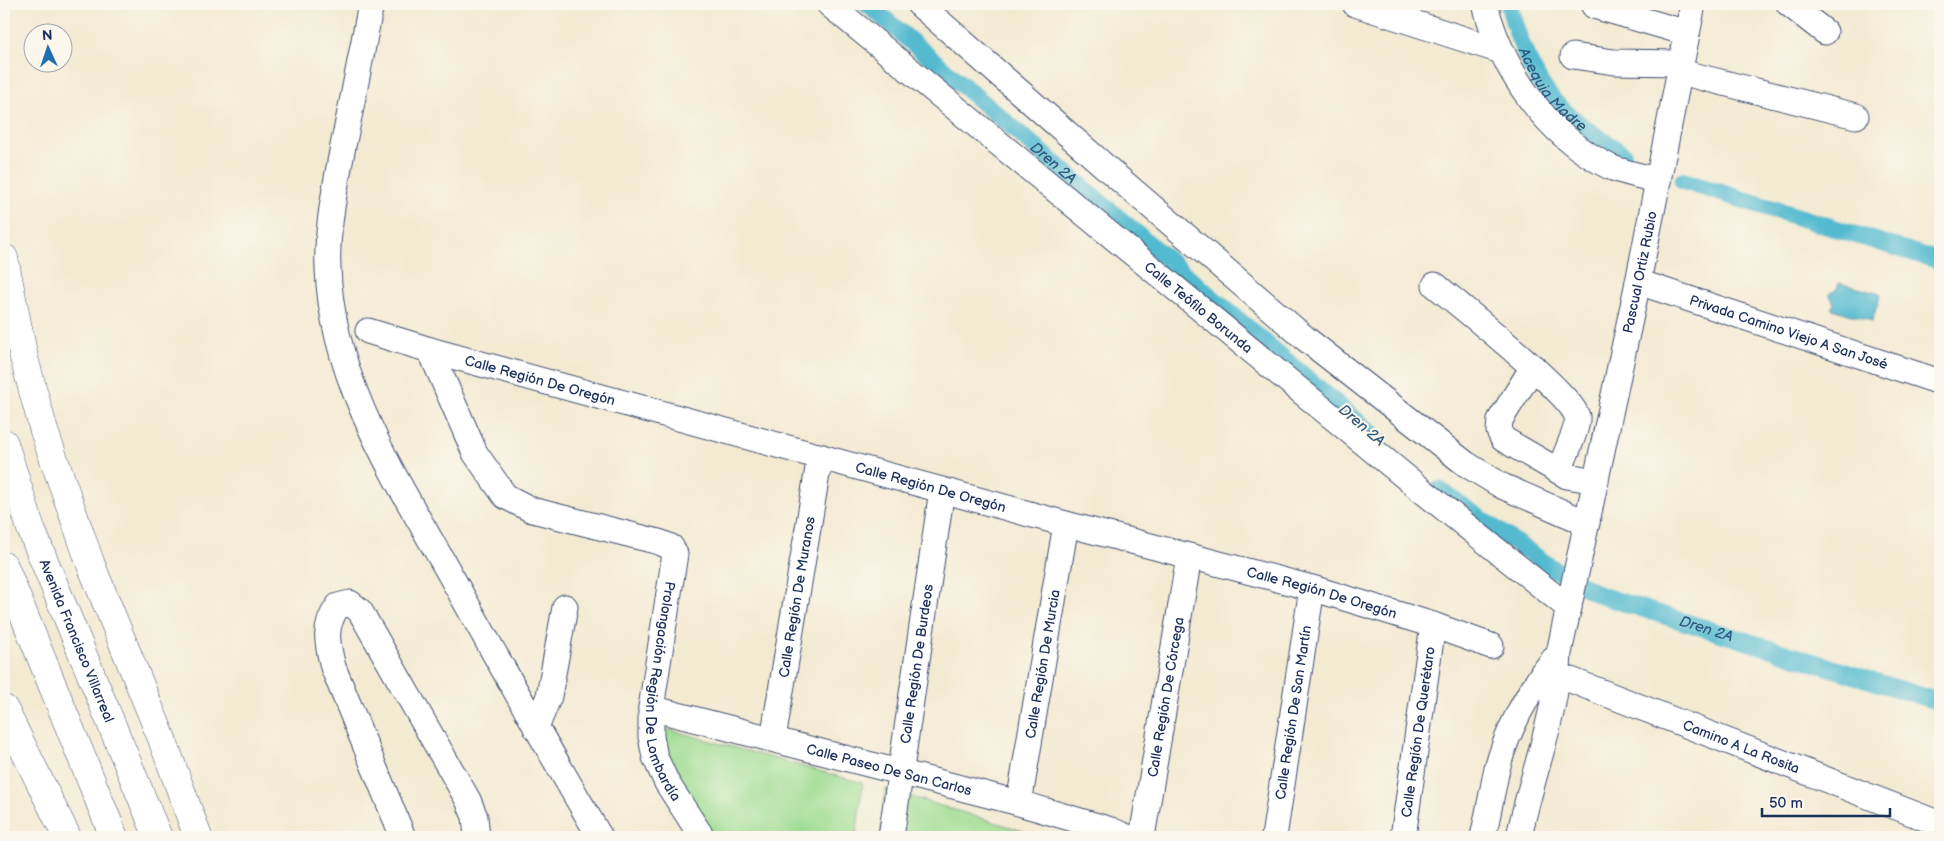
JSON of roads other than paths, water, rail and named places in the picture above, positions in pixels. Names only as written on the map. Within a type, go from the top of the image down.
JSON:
[{"type":"main road","points":[[4,258],[24,358],[44,431],[90,566],[162,739],[198,837]]},
{"type":"main road","name":"Avenida Francisco Villarreal","points":[[4,443],[31,529],[158,837]]},
{"type":"main road","points":[[4,566],[114,837]]},
{"type":"main road","points":[[4,709],[67,837]]},
{"type":"street","points":[[371,4],[336,185],[330,240],[328,266],[340,349],[354,390],[373,433],[409,501],[536,728],[600,837]]},
{"type":"street","name":"Calle Teófilo Borunda","points":[[829,4],[1419,488],[1571,598]]},
{"type":"street","points":[[919,4],[1109,171],[1299,333],[1458,458],[1502,486],[1585,532]]},
{"type":"street","points":[[1355,4],[1501,51]]},
{"type":"street","points":[[1485,4],[1490,26],[1501,51],[1527,94],[1565,138],[1612,167],[1658,181]]},
{"type":"street","points":[[1593,4],[1594,6],[1687,33]]},
{"type":"street","name":"Pascual Ortiz Rubio","points":[[1519,837],[1526,804],[1551,714],[1553,667],[1571,598],[1596,481],[1638,282],[1693,4]]},
{"type":"street","points":[[1789,4],[1825,32]]},
{"type":"street","points":[[1573,56],[1680,68],[1856,116]]},
{"type":"street","name":"Privada Camino Viejo A San José","points":[[1638,282],[1940,382]]},
{"type":"street","points":[[1435,285],[1533,367],[1577,414],[1578,421],[1559,471]]},
{"type":"street","name":"Calle Región De Oregón","points":[[368,331],[430,350],[1066,524],[1312,588],[1433,625],[1491,646]]},
{"type":"street","name":"Prolongación Región De Lombardía","points":[[430,350],[475,453],[506,496],[532,510],[659,542],[671,547],[675,554],[651,708],[651,737],[655,757],[667,783],[702,837]]},
{"type":"street","points":[[1533,367],[1500,420],[1499,431],[1502,439],[1567,476],[1596,481]]},
{"type":"street","name":"Calle Región De Muranos","points":[[773,739],[820,456]]},
{"type":"street","name":"Calle Región De Burdeos","points":[[891,837],[942,490]]},
{"type":"street","name":"Calle Región De Murcia","points":[[1019,803],[1066,524]]},
{"type":"street","name":"Calle Región De Córcega","points":[[1142,837],[1189,557]]},
{"type":"street","name":"Calle Región De San Martín","points":[[1274,837],[1312,588]]},
{"type":"street","points":[[403,837],[333,667],[327,631],[331,616],[338,606],[350,603],[360,611],[468,800],[475,817],[476,837]]},
{"type":"street","points":[[536,728],[549,696],[565,607]]},
{"type":"street","name":"Calle Región De Querétaro","points":[[1403,837],[1433,625]]},
{"type":"street","points":[[1483,837],[1498,768],[1507,740],[1521,709],[1553,667]]},
{"type":"street","name":"Camino A La Rosita","points":[[1553,667],[1940,824]]},
{"type":"street","name":"Calle Paseo De San Carlos","points":[[651,708],[1019,803],[1111,830],[1127,837]]},
{"type":"water","points":[[1839,283],[1881,294],[1872,321],[1832,309],[1834,303],[1829,294],[1837,289]]},
{"type":"waterway","name":"Dren 2A","points":[[867,4],[1377,438]]},
{"type":"waterway","name":"Acequia Madre","points":[[1509,4],[1525,53],[1544,89],[1576,121],[1623,154]]},
{"type":"waterway","points":[[1683,181],[1940,261]]},
{"type":"waterway","name":"Dren 2A","points":[[1439,490],[1549,566],[1599,595],[1940,702]]}]
